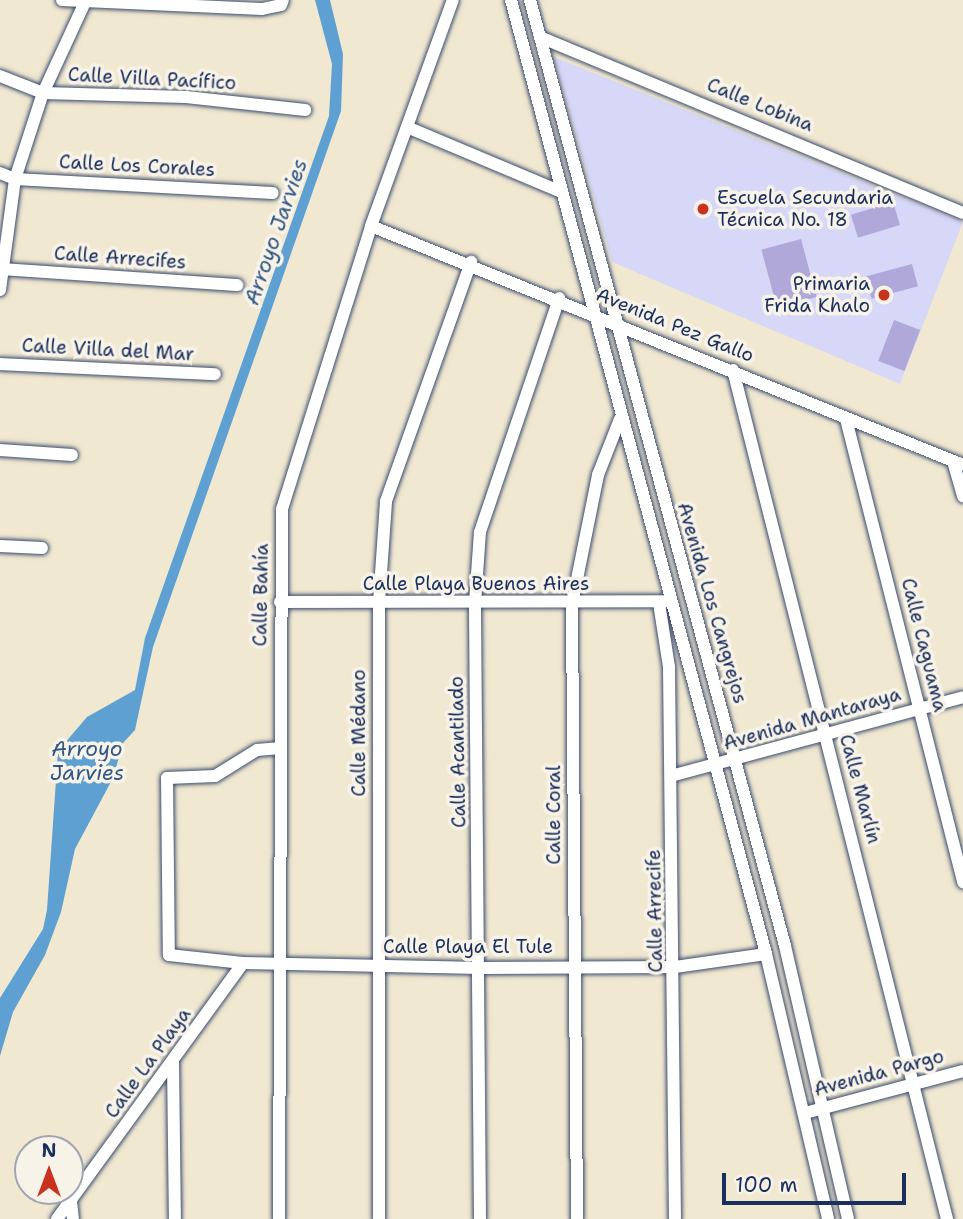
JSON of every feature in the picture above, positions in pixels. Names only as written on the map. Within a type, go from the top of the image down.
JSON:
[{"type":"street","points":[[62,0],[262,9],[282,2]]},
{"type":"street","name":"Calle Bahía","points":[[279,1219],[280,602],[285,492],[371,226],[453,0]]},
{"type":"street","name":"Avenida Los Cangrejos","points":[[511,0],[595,313],[665,602],[717,766],[766,954],[828,1219]]},
{"type":"street","name":"Avenida Los Cangrejos","points":[[530,0],[736,761],[848,1219]]},
{"type":"street","points":[[0,290],[15,179],[43,93],[85,2]]},
{"type":"street","name":"Calle Lobina","points":[[540,37],[963,213]]},
{"type":"street","name":"Calle Villa Pacífico","points":[[0,76],[43,93],[186,97],[305,110]]},
{"type":"street","points":[[407,127],[562,192]]},
{"type":"street","name":"Calle Los Corales","points":[[0,173],[15,179],[273,193]]},
{"type":"street","name":"Avenida Pez Gallo","points":[[371,226],[471,262],[958,463]]},
{"type":"street","name":"Calle Médano","points":[[379,1219],[379,602],[388,486],[471,262]]},
{"type":"street","name":"Calle Arrecifes","points":[[1,270],[237,285]]},
{"type":"street","name":"Calle Acantilado","points":[[480,1219],[481,968],[475,603],[482,517],[559,298]]},
{"type":"street","name":"Calle Villa del Mar","points":[[0,364],[215,374]]},
{"type":"street","name":"Calle Marlín","points":[[733,370],[916,1083],[947,1219]]},
{"type":"street","name":"Calle Coral","points":[[577,1219],[572,604],[598,475],[620,419]]},
{"type":"street","name":"Calle Caguama","points":[[846,419],[963,882]]},
{"type":"street","points":[[0,450],[72,455]]},
{"type":"street","points":[[958,463],[963,497]]},
{"type":"street","points":[[0,546],[42,548]]},
{"type":"street","name":"Calle Playa Buenos Aires","points":[[280,602],[665,602]]},
{"type":"street","name":"Calle Arrecife","points":[[665,602],[669,667],[675,967],[675,1219]]},
{"type":"street","name":"Avenida Mantaraya","points":[[671,776],[736,761],[963,697]]},
{"type":"street","name":"Calle Playa El Tule","points":[[280,748],[257,750],[215,776],[167,778],[169,955],[243,963],[481,968],[675,967],[766,954]]},
{"type":"street","name":"Calle La Playa","points":[[84,1183],[243,963]]},
{"type":"street","points":[[173,1062],[175,1219]]},
{"type":"street","name":"Avenida Pargo","points":[[805,1113],[963,1071]]},
{"type":"street","name":"Calle La Playa","points":[[57,1219],[68,1205]]},
{"type":"shaded area","name":"Escuela Secundaria Técnica No. 18","points":[[554,57],[963,222],[900,384],[612,262]]},
{"type":"water","name":"Arroyo Jarvies","points":[[315,0],[330,0],[343,54],[341,111],[153,647],[135,730],[123,743],[113,778],[75,849],[61,912],[45,955],[13,1012],[0,1056],[0,998],[43,929],[47,910],[58,751],[87,717],[135,690],[145,638],[329,116],[332,64]]},
{"type":"building","points":[[893,202],[900,225],[858,238],[851,215]]},
{"type":"building","points":[[801,239],[817,297],[777,308],[761,250]]},
{"type":"building","points":[[912,264],[918,286],[872,299],[866,276]]},
{"type":"building","points":[[894,320],[920,330],[904,371],[878,361]]},
{"type":"place","name":"Escuela Secundaria Técnica No. 18","points":[[703,209]]},
{"type":"place","name":"Primaria Frida Khalo","points":[[884,295]]}]
